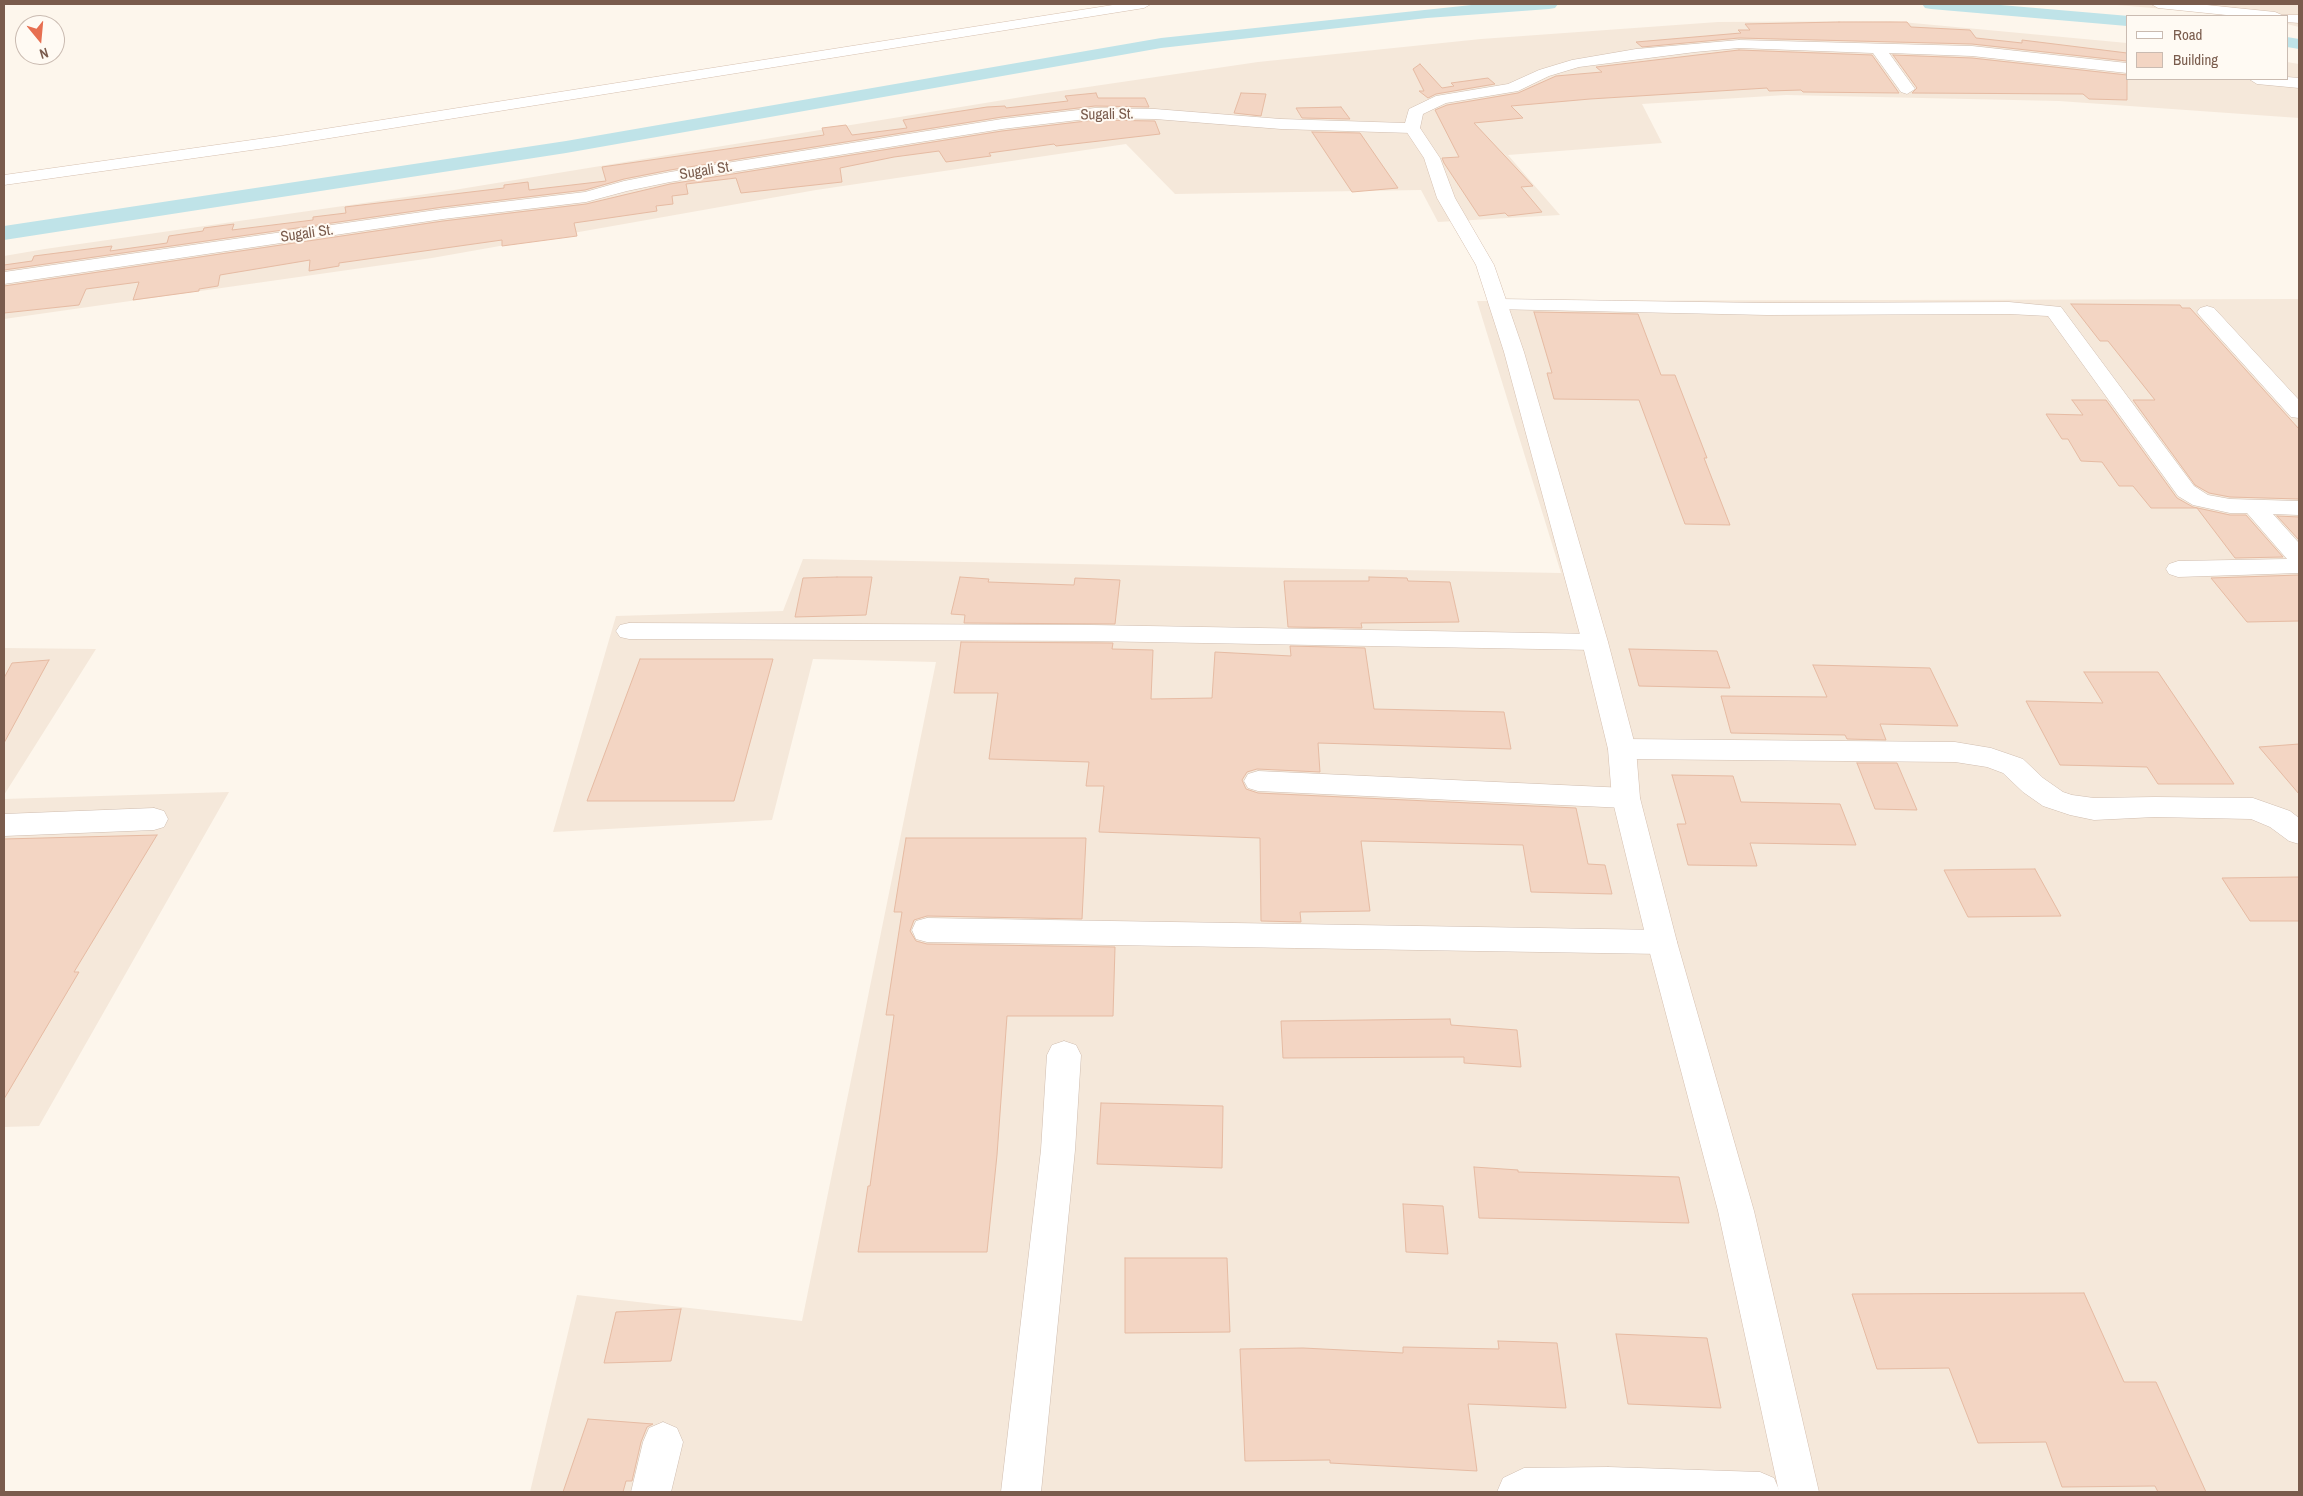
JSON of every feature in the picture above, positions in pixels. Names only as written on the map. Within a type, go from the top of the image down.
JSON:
[{"type":"street","points":[[4,180],[280,141],[1144,4]]},
{"type":"street","points":[[2158,4],[2265,15]]},
{"type":"street","points":[[1799,1492],[1736,1211],[1662,942],[1626,798],[1622,749],[1595,642],[1514,352],[1485,265],[1446,198],[1432,158],[1412,128],[1415,112],[1442,99],[1512,88],[1544,74],[1577,63],[1636,54],[1738,44],[1877,47],[2022,55],[2126,68]]},
{"type":"street","points":[[1877,47],[1907,89]]},
{"type":"street","points":[[2268,80],[2299,83]]},
{"type":"street","name":"Sugali St.","points":[[4,278],[444,214],[586,197],[624,186],[670,177],[1002,124],[1095,113],[1155,114],[1291,124],[1412,128]]},
{"type":"street","points":[[1498,305],[1767,309],[2009,308],[2054,311],[2182,487],[2201,500],[2255,508],[2299,508]]},
{"type":"street","points":[[2207,312],[2299,412]]},
{"type":"street","points":[[2255,508],[2299,557]]},
{"type":"street","points":[[2178,569],[2299,566]]},
{"type":"street","points":[[629,631],[1081,633],[1595,642]]},
{"type":"street","points":[[1622,749],[1955,752],[1991,758],[2013,766],[2033,785],[2053,799],[2070,805],[2094,809],[2155,807],[2253,809],[2280,819],[2299,833]]},
{"type":"street","points":[[1258,781],[1626,798]]},
{"type":"street","points":[[4,825],[154,819]]},
{"type":"street","points":[[927,930],[1662,942]]},
{"type":"street","points":[[1021,1492],[1058,1150],[1064,1055]]},
{"type":"street","points":[[651,1492],[663,1442]]},
{"type":"street","points":[[1517,1492],[1524,1488],[1608,1487],[1760,1492]]},
{"type":"shaded area","points":[[2105,4],[2299,4],[2299,27],[2288,24],[2288,15],[2236,15]]},
{"type":"shaded area","points":[[1891,21],[2126,43],[2126,80],[2288,80],[2288,62],[2299,64],[2299,118],[2059,101],[1786,95],[1642,104],[1662,143],[1508,155],[1560,215],[1438,222],[1421,190],[1175,194],[1126,144],[816,190],[432,258],[4,319],[4,256],[454,190],[1040,94],[1258,62],[1481,39],[1718,22]]},
{"type":"shaded area","points":[[2299,299],[2299,1492],[530,1492],[577,1295],[802,1321],[936,662],[813,659],[772,820],[553,832],[616,616],[783,611],[803,559],[1561,573],[1477,301]]},
{"type":"shaded area","points":[[4,648],[96,649],[4,795]]},
{"type":"shaded area","points":[[229,792],[39,1126],[4,1127],[4,799]]},
{"type":"building","points":[[1907,22],[1911,27],[1970,30],[1976,38],[2022,43],[2022,40],[2126,53],[2126,61],[1972,44],[1739,38],[1642,47],[1636,42],[1741,33],[1738,30],[1750,30],[1745,24]]},
{"type":"building","points":[[1739,50],[1872,55],[1899,93],[1769,91],[1767,88],[1590,99],[1511,106],[1523,118],[1474,123],[1533,186],[1521,187],[1542,212],[1508,216],[1505,213],[1479,216],[1442,158],[1459,157],[1435,110],[1447,105],[1518,93],[1556,76],[1602,72],[1596,67]]},
{"type":"building","points":[[1893,55],[1972,58],[2126,75],[2127,100],[2089,99],[2083,94],[1912,93],[1917,88]]},
{"type":"building","points":[[1420,64],[1442,88],[1454,86],[1451,83],[1488,78],[1495,84],[1436,94],[1428,98],[1419,91],[1424,91],[1413,69]]},
{"type":"building","points":[[1096,93],[1098,98],[1145,98],[1149,107],[1095,106],[1002,117],[670,170],[624,179],[585,190],[443,207],[4,270],[4,265],[32,261],[34,256],[112,246],[110,251],[167,243],[169,236],[203,231],[204,228],[234,224],[232,230],[313,220],[313,217],[346,213],[345,207],[504,188],[504,185],[528,182],[529,190],[606,181],[602,167],[824,135],[822,128],[846,125],[852,135],[907,128],[903,120],[987,107],[1005,106],[1006,108],[1068,101],[1065,96]]},
{"type":"building","points":[[1241,93],[1266,94],[1261,116],[1234,113]]},
{"type":"building","points":[[1341,107],[1350,119],[1302,118],[1296,108]]},
{"type":"building","points":[[1095,120],[1155,121],[1160,134],[1056,146],[1054,144],[989,153],[991,156],[946,162],[939,151],[894,157],[840,168],[842,182],[741,193],[736,178],[686,184],[688,194],[672,196],[673,204],[656,206],[657,211],[574,223],[577,236],[502,246],[502,240],[339,263],[339,266],[309,271],[310,260],[220,275],[218,286],[199,289],[199,291],[133,300],[139,282],[86,289],[79,305],[4,313],[4,286],[443,221],[586,204],[670,184],[1002,131]]},
{"type":"building","points":[[1312,132],[1360,133],[1398,188],[1352,192]]},
{"type":"building","points":[[2071,304],[2180,305],[2182,308],[2190,308],[2299,429],[2299,499],[2230,497],[2209,493],[2195,485],[2133,400],[2155,400],[2108,341],[2100,341]]},
{"type":"building","points":[[1534,312],[1638,314],[1661,375],[1675,375],[1730,525],[1685,524],[1639,400],[1554,399],[1547,373],[1552,373]]},
{"type":"building","points":[[2072,400],[2106,400],[2177,498],[2193,507],[2230,515],[2246,515],[2283,557],[2235,558],[2197,508],[2151,508],[2133,486],[2119,486],[2102,462],[2081,461],[2068,439],[2062,439],[2046,414],[2083,415]]},
{"type":"building","points":[[2277,516],[2299,517],[2299,540]]},
{"type":"building","points":[[2299,575],[2299,621],[2247,622],[2211,578]]},
{"type":"building","points":[[872,577],[866,615],[795,617],[803,578]]},
{"type":"building","points":[[960,577],[989,579],[988,582],[1074,585],[1075,578],[1120,580],[1115,624],[964,623],[965,615],[951,614]]},
{"type":"building","points":[[1369,577],[1407,578],[1408,581],[1450,582],[1459,622],[1361,623],[1362,628],[1288,627],[1284,581],[1369,581]]},
{"type":"building","points":[[961,642],[1113,643],[1112,649],[1153,650],[1151,699],[1212,698],[1215,652],[1291,656],[1290,646],[1365,648],[1374,709],[1504,712],[1511,749],[1318,743],[1320,772],[1257,769],[1247,772],[1242,780],[1246,789],[1258,793],[1576,808],[1588,864],[1605,865],[1612,894],[1531,892],[1523,845],[1361,841],[1370,911],[1300,912],[1301,922],[1261,921],[1260,838],[1099,832],[1104,786],[1086,786],[1089,762],[989,759],[998,693],[954,693]]},
{"type":"building","points":[[1629,649],[1717,651],[1730,688],[1639,686]]},
{"type":"building","points":[[640,659],[773,659],[734,801],[587,801]]},
{"type":"building","points":[[49,660],[4,743],[4,678],[12,663]]},
{"type":"building","points":[[1813,665],[1930,668],[1958,726],[1880,724],[1886,740],[1847,739],[1845,735],[1731,733],[1721,696],[1827,697]]},
{"type":"building","points":[[2084,672],[2158,672],[2234,784],[2158,784],[2147,767],[2060,765],[2026,701],[2103,703]]},
{"type":"building","points":[[2299,744],[2299,794],[2259,747]]},
{"type":"building","points":[[1857,763],[1897,763],[1917,810],[1875,809]]},
{"type":"building","points":[[1672,775],[1733,776],[1741,802],[1840,804],[1856,845],[1750,843],[1757,866],[1688,865],[1677,824],[1686,824]]},
{"type":"building","points":[[157,835],[74,972],[79,972],[4,1099],[4,839]]},
{"type":"building","points":[[906,838],[1086,838],[1082,919],[927,916],[914,920],[910,931],[916,941],[927,944],[1115,947],[1113,1016],[1007,1016],[997,1155],[987,1252],[858,1252],[868,1186],[870,1186],[894,1015],[886,1015],[902,912],[894,912]]},
{"type":"building","points":[[2035,869],[2061,916],[1968,917],[1944,870]]},
{"type":"building","points":[[2299,877],[2299,921],[2250,921],[2222,878]]},
{"type":"building","points":[[1450,1019],[1451,1025],[1517,1030],[1521,1067],[1464,1063],[1464,1057],[1283,1058],[1281,1021]]},
{"type":"building","points":[[1101,1103],[1223,1106],[1222,1168],[1097,1164]]},
{"type":"building","points":[[1474,1167],[1518,1170],[1518,1172],[1679,1177],[1689,1223],[1479,1218]]},
{"type":"building","points":[[1403,1204],[1443,1206],[1448,1254],[1406,1252]]},
{"type":"building","points":[[1125,1258],[1227,1258],[1230,1332],[1125,1333]]},
{"type":"building","points":[[2084,1293],[2124,1382],[2156,1382],[2206,1492],[2158,1492],[2155,1486],[2062,1487],[2046,1442],[1978,1443],[1949,1368],[1877,1369],[1852,1294]]},
{"type":"building","points":[[681,1309],[671,1361],[604,1363],[616,1312]]},
{"type":"building","points":[[1616,1334],[1707,1338],[1721,1408],[1628,1404]]},
{"type":"building","points":[[1498,1341],[1557,1343],[1566,1408],[1468,1404],[1477,1471],[1330,1463],[1330,1460],[1245,1461],[1240,1349],[1303,1348],[1403,1353],[1403,1347],[1499,1349]]},
{"type":"building","points":[[588,1419],[653,1424],[647,1427],[641,1442],[632,1481],[626,1481],[623,1492],[563,1492]]},
{"type":"waterway","points":[[4,233],[566,147],[1161,43],[1427,13],[1549,4]]},
{"type":"waterway","points":[[1931,4],[2126,21]]},
{"type":"waterway","points":[[2288,42],[2299,44]]}]
